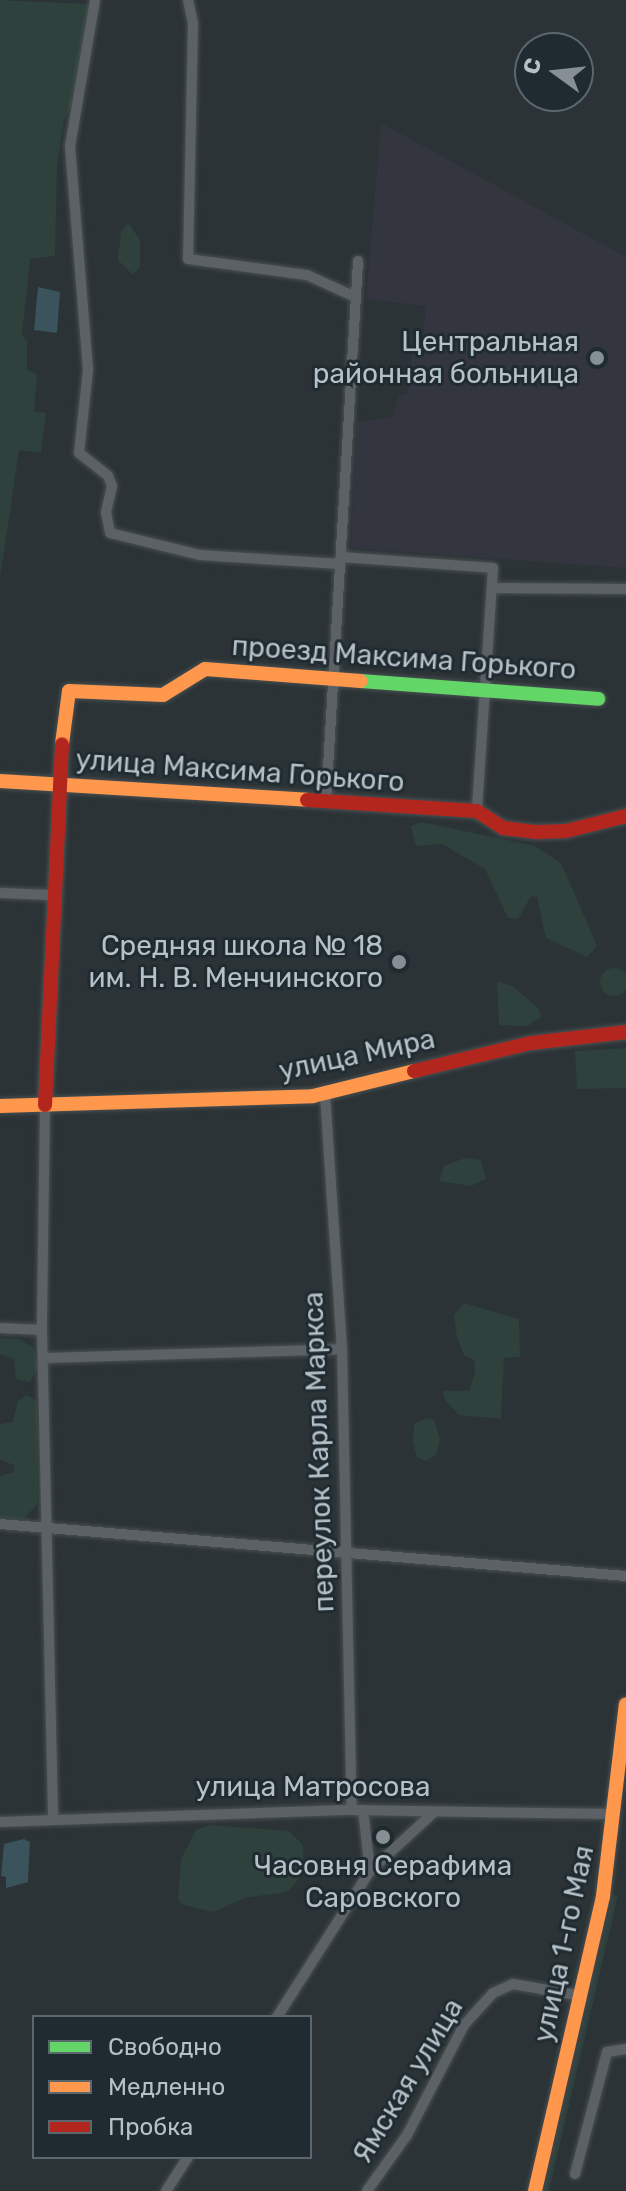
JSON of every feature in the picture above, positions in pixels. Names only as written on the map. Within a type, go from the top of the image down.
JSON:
[{"type":"street","points":[[95,0],[70,146],[88,370],[79,453],[108,476],[112,486],[106,512],[110,533],[200,555],[493,568],[477,811],[503,828],[537,832],[566,831],[626,816]]},
{"type":"street","points":[[188,0],[193,23],[188,259],[307,275],[355,297]]},
{"type":"street","points":[[326,802],[358,261]]},
{"type":"street","points":[[492,588],[626,589]]},
{"type":"street","name":"проезд Максима Горького","points":[[57,785],[69,691],[163,695],[205,669],[598,699]]},
{"type":"street","name":"улица Максима Горького","points":[[0,781],[477,811]]},
{"type":"street","points":[[53,1818],[46,1658],[50,1527],[46,1358],[42,1330],[45,1105],[57,785]]},
{"type":"street","points":[[0,893],[51,895]]},
{"type":"street","name":"улица Мира","points":[[0,1106],[325,1094],[531,1043],[626,1032]]},
{"type":"street","name":"переулок Карла Маркса","points":[[325,1094],[342,1349],[358,1810],[370,1871]]},
{"type":"street","points":[[0,1328],[42,1330]]},
{"type":"street","points":[[46,1358],[342,1349]]},
{"type":"street","points":[[0,1524],[626,1576]]},
{"type":"street","name":"улица 1-го Мая","points":[[535,2191],[582,1996],[620,1815],[626,1704]]},
{"type":"street","name":"улица Матросова","points":[[0,1822],[358,1810],[620,1815]]},
{"type":"street","points":[[278,2015],[370,1871],[433,1813]]},
{"type":"street","name":"Ямская улица","points":[[374,2188],[464,2025],[493,1993],[513,1984],[582,1996]]},
{"type":"street","points":[[575,2174],[607,2052],[626,2049]]},
{"type":"street","points":[[166,2191],[187,2159]]},
{"type":"shaded area","points":[[381,123],[626,257],[626,568],[351,548],[357,422],[392,417],[399,396],[407,394],[414,335],[423,336],[426,306],[366,299]]},
{"type":"green space","points":[[0,0],[90,4],[76,98],[64,120],[57,166],[55,256],[30,259],[22,335],[27,341],[27,370],[37,374],[34,411],[46,413],[41,453],[19,450],[0,578]]},
{"type":"green space","points":[[128,223],[140,240],[140,267],[133,275],[118,260],[121,232]]},
{"type":"green space","points":[[421,822],[535,846],[561,863],[597,946],[587,957],[546,938],[537,897],[531,896],[518,919],[508,918],[485,869],[442,844],[416,846],[411,826]]},
{"type":"green space","points":[[614,968],[624,972],[627,988],[624,992],[614,996],[604,992],[600,982],[604,972]]},
{"type":"green space","points":[[497,981],[512,986],[538,1008],[541,1017],[527,1026],[499,1025]]},
{"type":"green space","points":[[626,1048],[626,1088],[577,1089],[575,1051]]},
{"type":"green space","points":[[465,1158],[481,1160],[486,1179],[471,1186],[439,1181],[444,1166]]},
{"type":"green space","points":[[464,1303],[519,1319],[520,1357],[504,1358],[501,1419],[459,1415],[445,1400],[443,1391],[469,1391],[475,1372],[474,1360],[464,1355],[457,1338],[454,1315]]},
{"type":"green space","points":[[0,1338],[19,1339],[34,1348],[38,1368],[30,1382],[16,1379],[14,1359],[0,1354]]},
{"type":"green space","points":[[26,1395],[37,1401],[37,1504],[24,1519],[0,1517],[0,1476],[14,1472],[14,1465],[0,1460],[0,1424],[13,1422],[18,1401]]},
{"type":"green space","points":[[426,1418],[434,1420],[440,1439],[437,1454],[426,1461],[417,1457],[413,1442],[414,1424]]},
{"type":"green space","points":[[210,1825],[289,1831],[303,1845],[304,1873],[287,1892],[244,1898],[214,1912],[183,1905],[178,1899],[181,1859],[196,1830]]},
{"type":"green space","points":[[613,1895],[618,1896],[549,2191],[544,2191]]},
{"type":"water","points":[[38,287],[60,292],[57,333],[34,330]]},
{"type":"water","points":[[24,1839],[30,1842],[28,1882],[6,1888],[6,1877],[1,1876],[4,1844]]},
{"type":"traffic: fast","points":[[361,681],[598,699]]},
{"type":"traffic: slow","points":[[62,744],[69,691],[163,695],[205,669],[361,681]]},
{"type":"traffic: slow","points":[[0,781],[307,800]]},
{"type":"traffic: slow","points":[[0,1106],[313,1096],[414,1071]]},
{"type":"traffic: slow","points":[[535,2191],[603,1896],[626,1704]]},
{"type":"traffic: jam","points":[[45,1105],[62,744]]},
{"type":"traffic: jam","points":[[307,800],[477,811],[503,828],[537,832],[566,831],[626,816]]},
{"type":"traffic: jam","points":[[414,1071],[531,1043],[626,1032]]},
{"type":"place","name":"Центральная районная больница","points":[[597,358]]},
{"type":"place","name":"Средняя школа № 18 им. Н. В. Менчинского","points":[[399,962]]},
{"type":"place","name":"Часовня Серафима Саровского","points":[[383,1837]]}]
